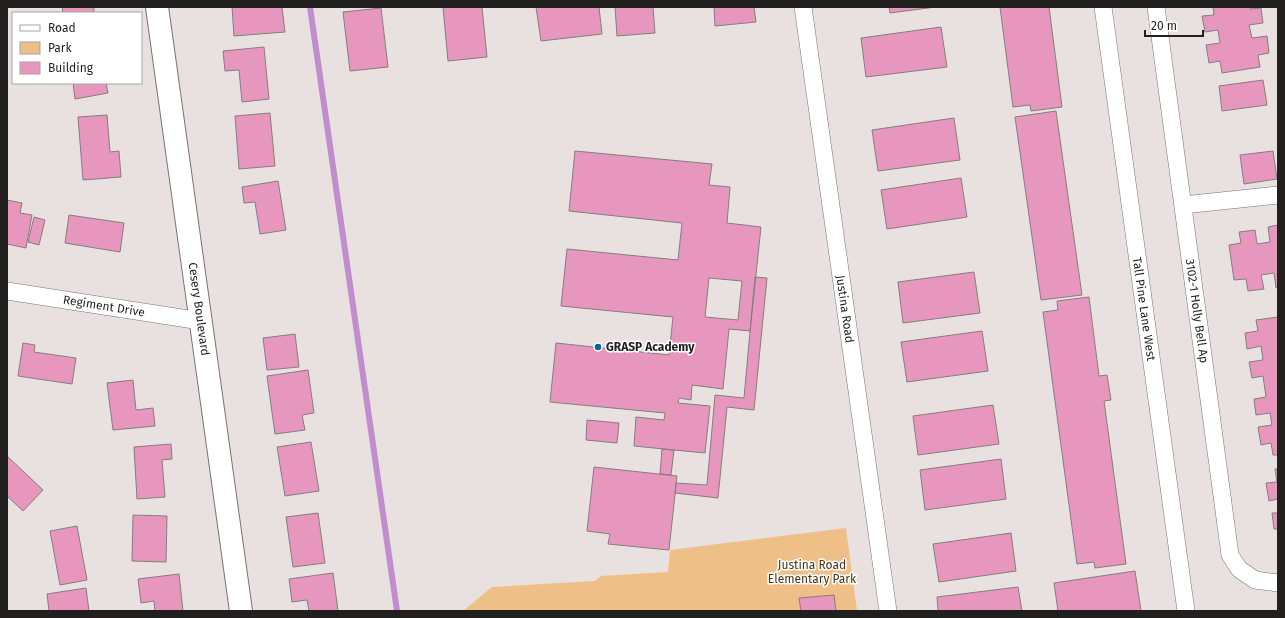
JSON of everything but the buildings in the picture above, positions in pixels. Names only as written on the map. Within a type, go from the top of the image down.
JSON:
[{"type":"main road","name":"Cesery Boulevard","points":[[157,7],[241,611]]},
{"type":"street","name":"Justina Road","points":[[803,7],[888,611]]},
{"type":"street","name":"Tall Pine Lane West","points":[[1103,7],[1186,611]]},
{"type":"street","name":"3102-1 Holly Bell Ap","points":[[1156,7],[1230,555],[1239,569],[1255,580],[1278,583]]},
{"type":"street","points":[[1183,205],[1278,195]]},
{"type":"street","name":"Regiment Drive","points":[[7,291],[201,321]]},
{"type":"green space","name":"Justina Road Elementary Park","points":[[846,528],[857,611],[463,611],[492,587],[595,581],[601,576],[668,572],[670,550]]},
{"type":"waterway","points":[[310,7],[397,611]]},
{"type":"place","name":"GRASP Academy","points":[[598,347]]}]
